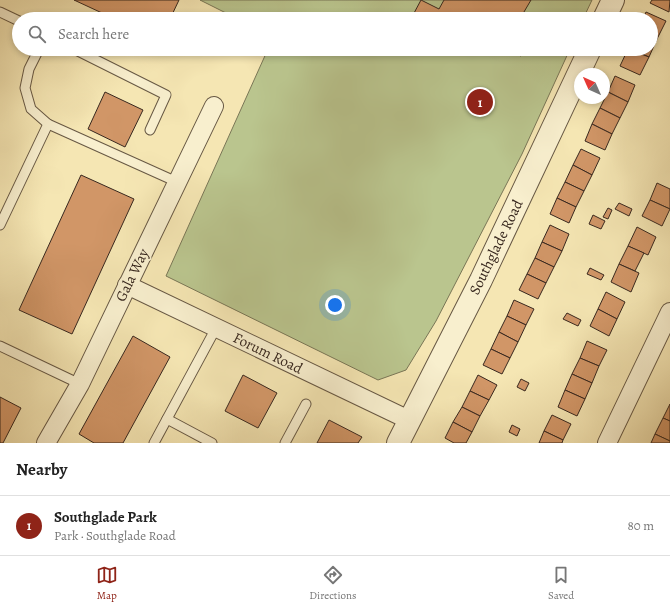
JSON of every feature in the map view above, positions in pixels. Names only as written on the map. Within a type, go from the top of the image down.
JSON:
[{"type":"street","points":[[607,12],[613,0]]},
{"type":"street","name":"Southglade Road","points":[[398,443],[481,280],[587,56]]},
{"type":"street","name":"Gala Way","points":[[46,443],[80,384],[214,106]]},
{"type":"street","name":"Forum Road","points":[[127,285],[409,420]]},
{"type":"street","points":[[607,443],[670,312]]},
{"type":"lane","points":[[0,12],[12,18]]},
{"type":"lane","points":[[36,56],[29,69],[25,88],[31,109],[48,124],[177,182]]},
{"type":"lane","points":[[88,56],[166,95],[150,130]]},
{"type":"lane","points":[[0,225],[48,124]]},
{"type":"lane","points":[[154,443],[216,328]]},
{"type":"lane","points":[[0,346],[80,384]]},
{"type":"lane","points":[[285,443],[306,404]]},
{"type":"lane","points":[[167,419],[212,443]]},
{"type":"green space","points":[[200,0],[592,0],[586,12],[224,12]]},
{"type":"green space","points":[[265,56],[567,56],[522,154],[436,321],[406,370],[378,380],[166,276]]},
{"type":"building","points":[[74,0],[179,0],[173,12],[100,12]]},
{"type":"building","points":[[421,0],[439,9],[444,0],[531,0],[524,12],[415,12]]},
{"type":"building","points":[[652,0],[670,0],[669,12],[650,3]]},
{"type":"building","points":[[658,17],[666,21],[658,37]]},
{"type":"building","points":[[625,56],[649,57],[640,75],[620,66]]},
{"type":"building","points":[[615,76],[635,85],[628,102],[610,93],[610,87]]},
{"type":"building","points":[[105,92],[143,110],[125,147],[88,129]]},
{"type":"building","points":[[610,93],[628,102],[620,118],[600,108],[602,104],[610,104]]},
{"type":"building","points":[[600,108],[620,118],[612,134],[592,124]]},
{"type":"building","points":[[592,124],[612,134],[605,150],[585,141]]},
{"type":"building","points":[[581,149],[600,158],[592,175],[573,165]]},
{"type":"building","points":[[573,165],[592,175],[584,191],[565,182]]},
{"type":"building","points":[[81,175],[134,199],[72,334],[19,310]]},
{"type":"building","points":[[565,182],[584,191],[576,207],[557,198]]},
{"type":"building","points":[[657,183],[670,189],[670,209],[650,200]]},
{"type":"building","points":[[557,198],[576,207],[569,223],[550,214]]},
{"type":"building","points":[[650,200],[670,209],[662,226],[642,216]]},
{"type":"building","points":[[619,203],[632,209],[629,216],[615,209]]},
{"type":"building","points":[[608,208],[612,210],[608,219],[603,217]]},
{"type":"building","points":[[593,215],[605,221],[601,229],[589,224]]},
{"type":"building","points":[[550,225],[569,234],[562,251],[542,242]]},
{"type":"building","points":[[637,227],[656,237],[648,255],[628,246]]},
{"type":"building","points":[[542,242],[562,251],[554,267],[535,258]]},
{"type":"building","points":[[628,246],[644,253],[635,271],[619,264]]},
{"type":"building","points":[[535,258],[554,267],[546,283],[527,274]]},
{"type":"building","points":[[619,264],[639,273],[631,292],[611,282]]},
{"type":"building","points":[[590,268],[604,275],[601,280],[587,274]]},
{"type":"building","points":[[527,274],[546,283],[538,299],[519,290]]},
{"type":"building","points":[[606,292],[625,302],[617,319],[598,309]]},
{"type":"building","points":[[514,300],[534,309],[526,325],[507,316]]},
{"type":"building","points":[[598,309],[617,319],[609,336],[590,326]]},
{"type":"building","points":[[567,313],[581,320],[578,326],[563,319]]},
{"type":"building","points":[[507,316],[526,325],[518,342],[499,332]]},
{"type":"building","points":[[499,332],[518,342],[510,358],[491,349]]},
{"type":"building","points":[[133,336],[170,357],[123,443],[94,443],[79,434]]},
{"type":"building","points":[[587,341],[607,350],[599,366],[580,358]]},
{"type":"building","points":[[491,349],[510,358],[502,374],[483,365]]},
{"type":"building","points":[[580,358],[599,366],[592,383],[572,374]]},
{"type":"building","points":[[572,374],[592,383],[585,399],[565,390]]},
{"type":"building","points":[[243,375],[277,393],[258,428],[225,411]]},
{"type":"building","points":[[478,375],[497,385],[489,400],[470,391]]},
{"type":"building","points":[[521,379],[529,383],[525,391],[517,387]]},
{"type":"building","points":[[565,390],[585,399],[577,416],[558,407]]},
{"type":"building","points":[[470,391],[489,400],[480,416],[462,407]]},
{"type":"building","points":[[0,397],[21,408],[3,443],[0,443]]},
{"type":"building","points":[[670,404],[670,421],[663,418]]},
{"type":"building","points":[[462,407],[480,416],[472,432],[453,422]]},
{"type":"building","points":[[552,415],[571,424],[563,440],[544,431]]},
{"type":"building","points":[[663,418],[670,421],[670,441],[655,434]]},
{"type":"building","points":[[329,420],[362,437],[358,443],[317,443]]},
{"type":"building","points":[[453,422],[472,432],[466,443],[454,443],[445,438]]},
{"type":"building","points":[[512,425],[520,429],[517,436],[509,432]]},
{"type":"building","points":[[544,431],[563,440],[562,443],[539,443]]},
{"type":"building","points":[[655,434],[670,441],[670,443],[651,443]]},
{"type":"place","name":"Southglade Park","points":[[480,102]]}]
